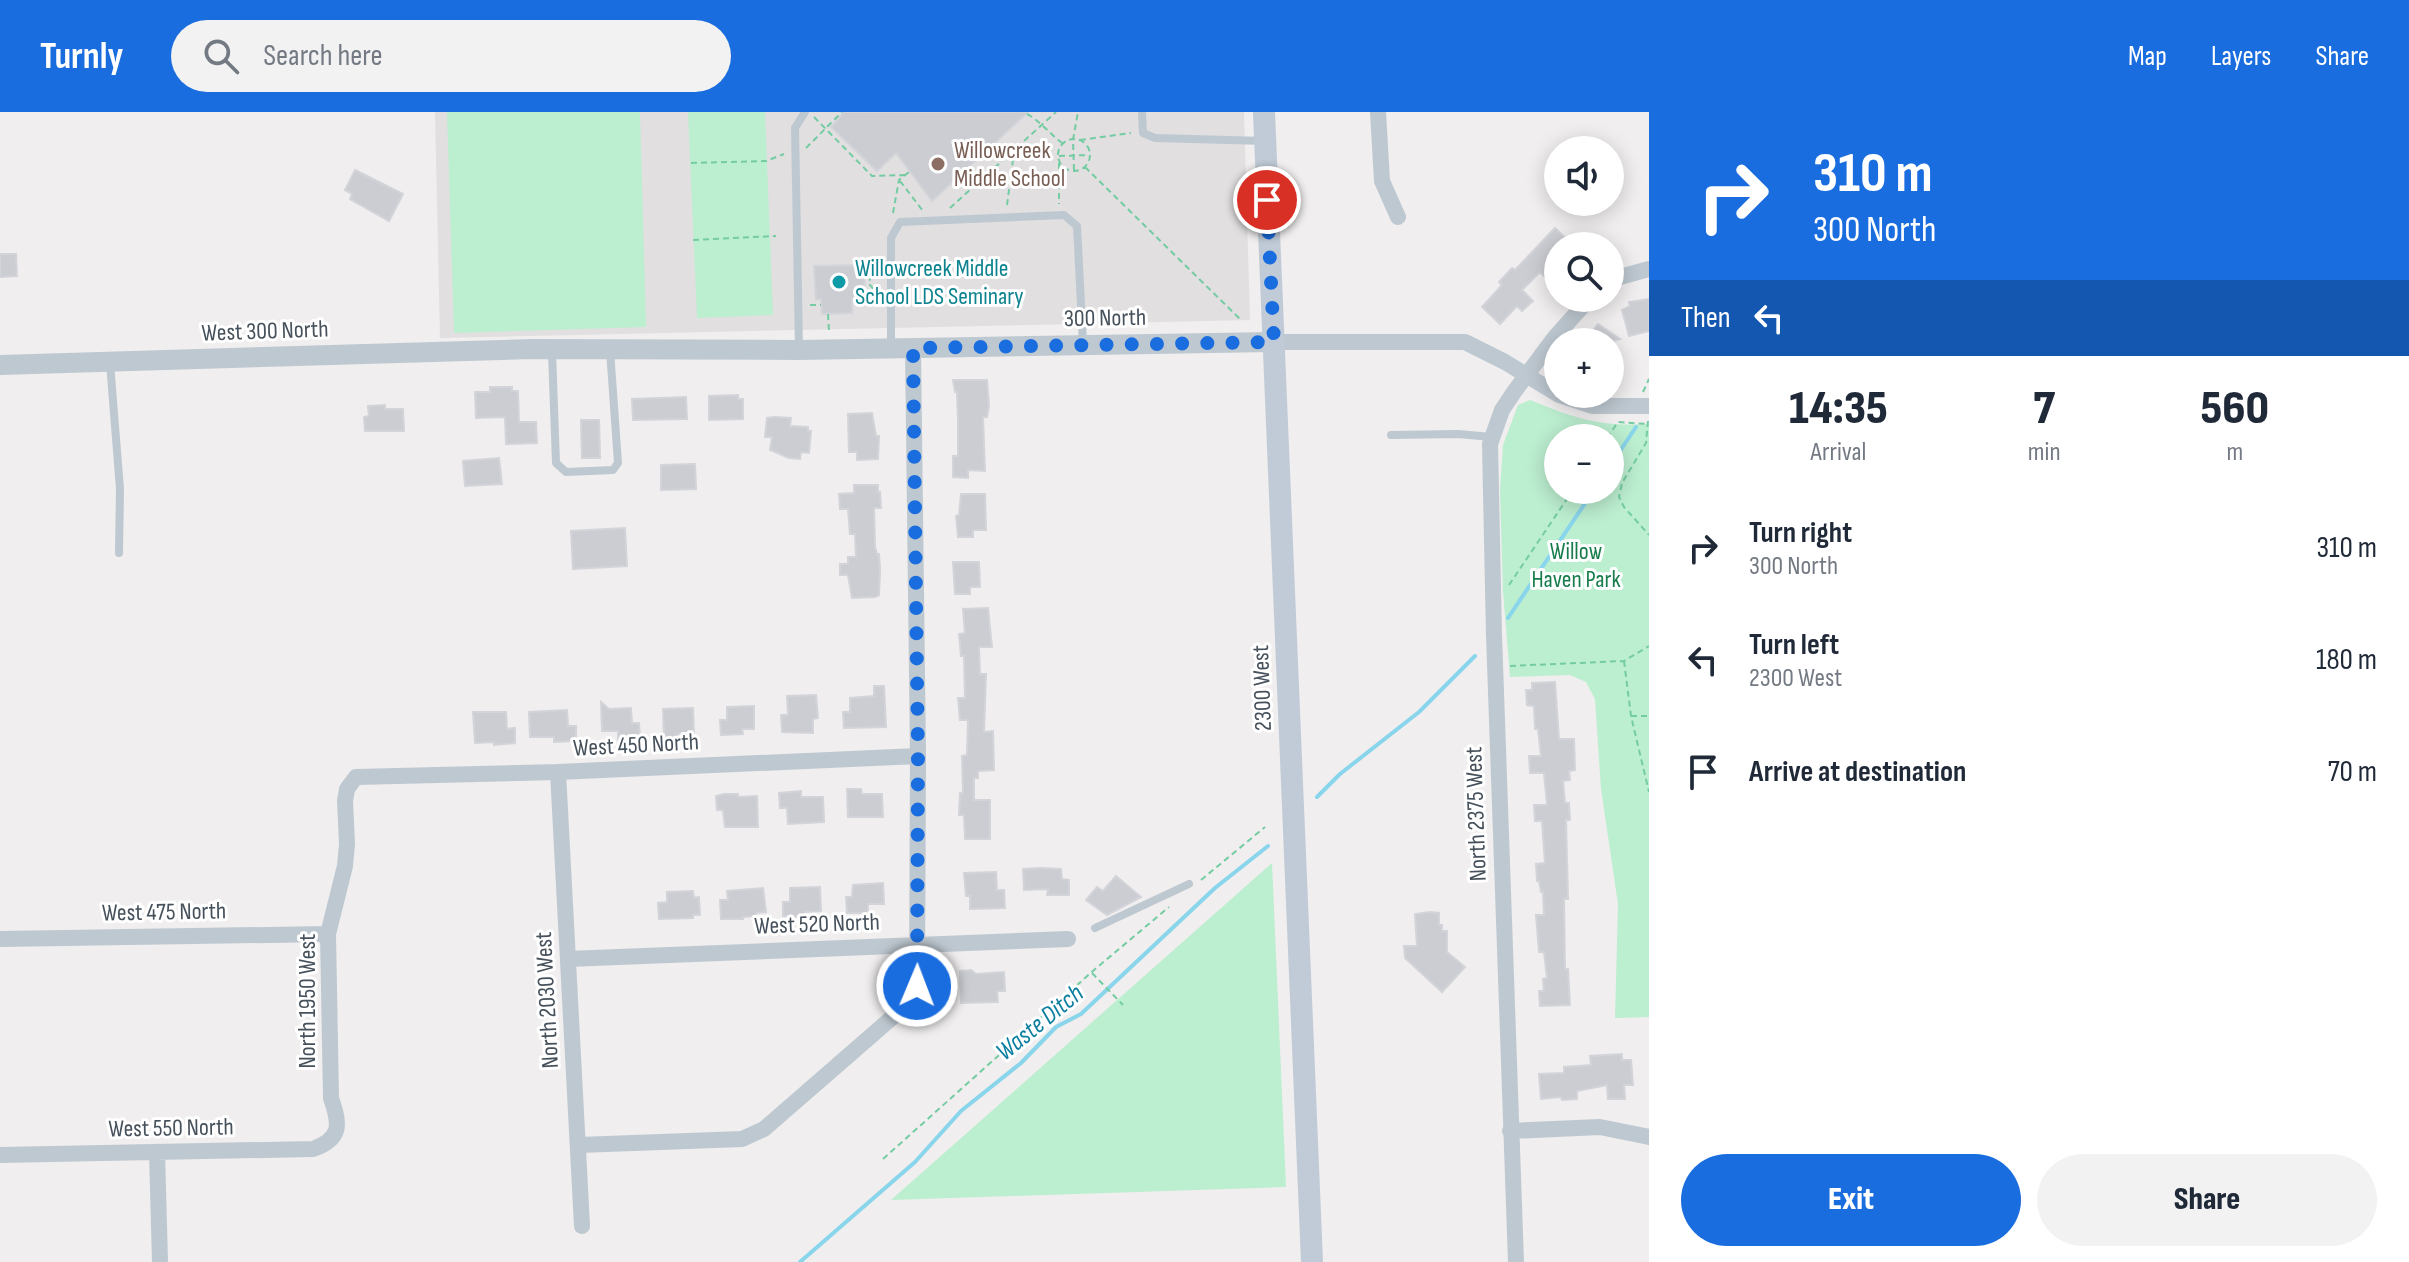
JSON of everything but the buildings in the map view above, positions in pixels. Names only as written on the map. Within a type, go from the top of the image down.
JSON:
[{"type":"main road","name":"2300 West","points":[[1264,112],[1312,1262]]},
{"type":"street","points":[[1378,112],[1382,181],[1398,217]]},
{"type":"street","points":[[1624,276],[1649,269]]},
{"type":"street","name":"North 2375 West","points":[[1516,1262],[1490,444],[1502,410],[1526,374],[1576,312]]},
{"type":"street","name":"300 North","points":[[542,349],[799,350],[1083,344],[1465,342],[1526,374]]},
{"type":"street","points":[[579,1145],[742,1139],[764,1129],[902,1009],[917,986],[918,756],[913,348]]},
{"type":"street","name":"West 300 North","points":[[0,365],[542,349]]},
{"type":"street","points":[[1526,374],[1559,395],[1592,406],[1645,402]]},
{"type":"street","name":"West 450 North","points":[[356,777],[558,772],[918,756]]},
{"type":"street","name":"North 2030 West","points":[[558,772],[582,1226]]},
{"type":"street","name":"North 1950 West","points":[[336,1133],[337,1117],[331,1098],[328,934],[345,866],[347,789],[356,777]]},
{"type":"street","name":"West 475 North","points":[[0,939],[328,934]]},
{"type":"street","name":"West 520 North","points":[[568,959],[1068,939]]},
{"type":"street","points":[[1510,1131],[1600,1127],[1649,1137]]},
{"type":"street","name":"West 550 North","points":[[0,1155],[313,1149],[326,1144],[336,1133]]},
{"type":"street","points":[[157,1152],[160,1262]]},
{"type":"lane","points":[[799,350],[795,128],[807,112]]},
{"type":"lane","points":[[1142,112],[1143,133],[1155,138],[1265,141]]},
{"type":"lane","points":[[891,347],[891,238],[900,222],[1064,215],[1077,226],[1083,344]]},
{"type":"lane","points":[[542,349],[556,463],[566,472],[613,470],[618,463],[610,349]]},
{"type":"lane","points":[[110,362],[120,489],[119,553]]},
{"type":"lane","points":[[1391,435],[1492,437]]},
{"type":"lane","points":[[1095,928],[1190,886]]},
{"type":"path","points":[[807,112],[872,176],[905,175]]},
{"type":"path","points":[[800,155],[842,112]]},
{"type":"path","points":[[1035,118],[1040,112]]},
{"type":"path","points":[[951,207],[1056,112]]},
{"type":"path","points":[[1074,172],[1073,140],[1078,112]]},
{"type":"path","points":[[1027,114],[1063,144]]},
{"type":"path","points":[[1059,214],[1058,158],[1063,144],[1131,133]]},
{"type":"path","points":[[1058,158],[1065,169],[1074,172],[1085,167],[1090,155],[1086,144],[1079,140]]},
{"type":"path","points":[[1005,214],[1014,150]]},
{"type":"path","points":[[691,163],[766,161],[785,154]]},
{"type":"path","points":[[1058,158],[1090,155]]},
{"type":"path","points":[[1085,167],[1242,321]]},
{"type":"path","points":[[892,222],[899,180],[909,172]]},
{"type":"path","points":[[899,180],[928,217]]},
{"type":"path","points":[[693,240],[776,236]]},
{"type":"path","points":[[853,300],[883,299],[869,284],[871,274],[882,265]]},
{"type":"path","points":[[828,314],[829,331]]},
{"type":"path","points":[[1645,402],[1645,383],[1649,379]]},
{"type":"path","points":[[1617,424],[1649,424],[1646,443],[1624,480]]},
{"type":"path","points":[[1503,591],[1513,581],[1564,504]]},
{"type":"path","points":[[1622,504],[1649,535]]},
{"type":"path","points":[[1509,666],[1624,661],[1649,646]]},
{"type":"path","points":[[1624,661],[1631,716],[1649,792]]},
{"type":"path","points":[[1631,716],[1649,716]]},
{"type":"path","points":[[1190,886],[1265,827]]},
{"type":"path","points":[[883,1159],[1167,908]]},
{"type":"path","points":[[1091,972],[1123,1005]]},
{"type":"shaded area","points":[[435,112],[1244,112],[1250,320],[440,338]]},
{"type":"green space","points":[[447,112],[640,112],[646,327],[454,333]]},
{"type":"green space","points":[[688,112],[765,112],[773,315],[697,318]]},
{"type":"green space","name":"Willow Haven Park","points":[[1530,400],[1544,408],[1616,424],[1544,424],[1544,504],[1624,504],[1624,424],[1649,424],[1649,1017],[1615,1018],[1618,904],[1601,789],[1595,699],[1586,682],[1570,675],[1510,677],[1503,591],[1500,489],[1503,445],[1518,405]]},
{"type":"green space","points":[[1272,863],[1286,1187],[891,1200]]},
{"type":"waterway","name":"Waste Ditch","points":[[1624,445],[1636,427]]},
{"type":"waterway","name":"Waste Ditch","points":[[1508,618],[1585,504]]},
{"type":"waterway","name":"Waste Ditch","points":[[1317,797],[1340,774],[1419,712],[1475,656]]},
{"type":"waterway","name":"Waste Ditch","points":[[800,1262],[915,1162],[961,1111],[1021,1063],[1056,1027],[1081,1014],[1215,888],[1268,846]]},
{"type":"place","name":"Willowcreek Middle School","points":[[938,164]]},
{"type":"place","name":"Willowcreek Middle School LDS Seminary","points":[[839,282]]},
{"type":"route","points":[[917,986],[918,756],[913,348],[1274,342],[1267,200]]}]
